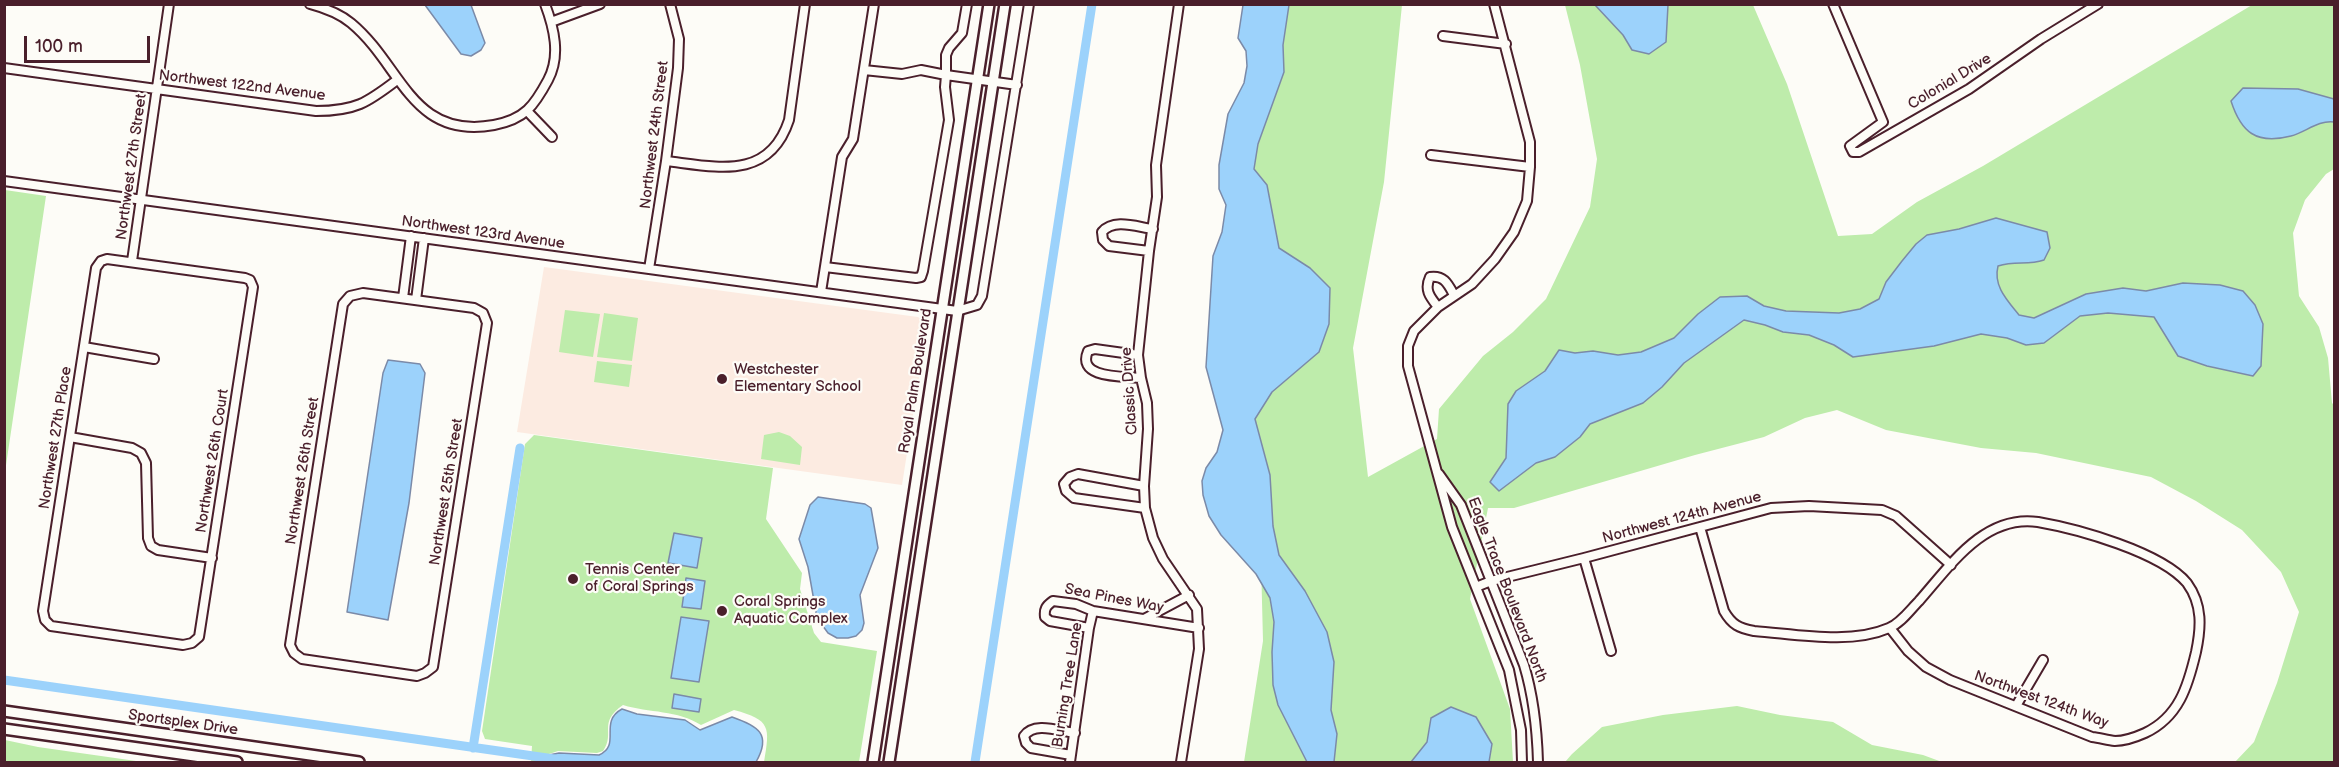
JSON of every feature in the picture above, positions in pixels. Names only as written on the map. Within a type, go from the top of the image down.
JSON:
[{"type":"street","name":"Northwest 27th Street","points":[[132,261],[169,4]]},
{"type":"street","points":[[310,4],[330,10],[351,22],[371,44],[397,80],[431,116],[448,124],[470,128],[503,123],[528,112],[550,76],[555,54],[552,22],[545,4]]},
{"type":"street","points":[[552,22],[600,4]]},
{"type":"street","name":"Northwest 24th Street","points":[[649,269],[666,161],[680,39],[670,4]]},
{"type":"street","points":[[666,161],[722,167],[744,166],[770,153],[785,135],[789,120],[806,4]]},
{"type":"street","points":[[822,292],[842,157],[853,139],[874,4]]},
{"type":"street","points":[[825,267],[921,277],[948,120],[945,87],[946,55],[949,48],[963,33],[967,4]]},
{"type":"street","name":"Royal Palm Boulevard","points":[[873,762],[989,4]]},
{"type":"street","name":"Royal Palm Boulevard","points":[[889,762],[1005,4]]},
{"type":"street","points":[[957,311],[977,304],[982,296],[1029,4]]},
{"type":"street","name":"Classic Drive","points":[[1179,4],[1155,165],[1157,197],[1138,355],[1147,403],[1145,508],[1153,538],[1197,609],[1199,649],[1181,762]]},
{"type":"street","name":"Eagle Trace Boulevard North","points":[[1494,4],[1530,142],[1527,201],[1514,232],[1495,260],[1472,284],[1438,307],[1414,331],[1408,346],[1408,366],[1452,527],[1509,670],[1521,730],[1522,762]]},
{"type":"street","name":"Colonial Drive","points":[[1834,5],[1883,122],[1850,146],[1853,152],[1859,152],[1969,89],[2041,39],[2098,4]]},
{"type":"street","points":[[1443,36],[1506,44]]},
{"type":"street","name":"Northwest 122nd Avenue","points":[[4,68],[316,111],[354,108],[372,99],[397,80]]},
{"type":"street","points":[[864,70],[896,74],[921,70],[1017,85]]},
{"type":"street","points":[[528,112],[552,137]]},
{"type":"street","points":[[1431,154],[1530,167]]},
{"type":"street","name":"Northwest 123rd Avenue","points":[[4,181],[957,311]]},
{"type":"street","points":[[1149,251],[1109,246],[1103,240],[1102,232],[1107,226],[1114,224],[1153,229]]},
{"type":"street","points":[[411,237],[403,298],[416,300],[424,238]]},
{"type":"street","name":"Northwest 27th Place","points":[[132,261],[107,259],[100,261],[96,268],[43,610],[45,620],[51,626],[183,645],[192,643]]},
{"type":"street","name":"Northwest 26th Court","points":[[132,261],[245,278],[250,280],[253,287],[199,637],[192,643]]},
{"type":"street","points":[[1438,307],[1428,294],[1426,285],[1430,277],[1437,276],[1445,280],[1454,295]]},
{"type":"street","name":"Northwest 26th Street","points":[[403,298],[363,293],[350,296],[343,304],[290,645],[294,653],[302,659],[417,675],[425,673]]},
{"type":"street","name":"Northwest 25th Street","points":[[416,300],[474,308],[483,313],[488,323],[433,667],[425,673]]},
{"type":"street","points":[[84,347],[154,359]]},
{"type":"street","points":[[1138,355],[1095,349],[1088,351],[1085,358],[1087,367],[1094,372],[1141,378]]},
{"type":"street","points":[[70,438],[132,448],[141,453],[146,463],[148,538],[151,546],[158,550],[212,558]]},
{"type":"street","name":"Eagle Trace Boulevard North","points":[[1436,470],[1461,505],[1532,692],[1538,729],[1538,762]]},
{"type":"street","points":[[1144,486],[1078,474],[1070,477],[1064,484],[1066,491],[1074,498],[1145,508]]},
{"type":"street","name":"Northwest 124th Avenue","points":[[1476,587],[1491,581],[1771,508],[1809,506],[1882,510],[1896,516],[1951,565]]},
{"type":"street","name":"Northwest 124th Way","points":[[1700,527],[1724,611],[1730,622],[1739,628],[1854,638],[1890,628],[1905,616],[1970,544],[1986,533],[2019,522],[2064,527],[2120,545],[2163,563],[2183,579],[2195,598],[2201,616],[2201,629],[2190,677],[2183,697],[2172,714],[2156,728],[2136,738],[2116,741],[2092,737],[1950,680],[1926,667],[1908,651],[1890,628]]},
{"type":"street","points":[[1584,558],[1611,651]]},
{"type":"street","points":[[1144,619],[1189,595]]},
{"type":"street","name":"Sea Pines Way","points":[[1089,628],[1050,621],[1044,611],[1053,601],[1076,604],[1093,611],[1199,628]]},
{"type":"street","name":"Burning Tree Lane","points":[[1071,759],[1093,611]]},
{"type":"street","points":[[2016,706],[2043,660]]},
{"type":"street","name":"Sportsplex Drive","points":[[4,711],[359,762]]},
{"type":"street","points":[[1071,759],[1031,748],[1024,736],[1028,729],[1036,727],[1075,733]]},
{"type":"street","points":[[4,729],[237,762]]},
{"type":"shaded area","name":"Westchester Elementary School","points":[[544,267],[918,317],[927,326],[902,485],[517,432]]},
{"type":"green space","points":[[1270,5],[1402,5],[1384,182],[1353,348],[1368,477],[1437,439],[1439,409],[1483,356],[1513,332],[1546,299],[1590,207],[1597,159],[1580,65],[1565,5],[1753,5],[1787,84],[1838,236],[1872,234],[1917,202],[1983,166],[2252,5],[2334,5],[2334,169],[2326,174],[2305,200],[2293,233],[2299,296],[2319,327],[2328,358],[2334,405],[2334,762],[2235,762],[2254,742],[2277,683],[2299,612],[2281,572],[2242,530],[2196,501],[2151,477],[2036,453],[1981,448],[1886,430],[1837,410],[1805,418],[1764,437],[1514,508],[1488,508],[1470,599],[1510,709],[1513,762],[1244,762],[1263,641],[1261,562],[1223,326]]},
{"type":"green space","points":[[4,190],[46,196],[5,472]]},
{"type":"green space","points":[[565,310],[600,314],[593,357],[559,352]]},
{"type":"green space","points":[[604,313],[638,318],[632,361],[597,357]]},
{"type":"green space","points":[[597,361],[632,365],[629,387],[594,382]]},
{"type":"green space","points":[[779,432],[790,436],[802,447],[800,465],[761,459],[764,435]]},
{"type":"green space","points":[[534,435],[773,468],[766,519],[802,573],[800,589],[814,633],[821,642],[877,651],[859,762],[764,762],[767,741],[765,727],[755,717],[734,710],[701,725],[673,714],[623,705],[611,717],[607,745],[603,751],[597,753],[558,751],[546,755],[545,762],[531,762],[532,746],[485,739],[482,731],[525,444]]},
{"type":"green space","points":[[1737,706],[1780,715],[1833,722],[1872,745],[1923,755],[1942,762],[1565,762],[1602,727],[1663,715]]},
{"type":"green space","points":[[5,740],[38,747],[143,762],[5,762]]},
{"type":"water","points":[[425,5],[471,5],[485,43],[481,50],[471,56],[461,54]]},
{"type":"water","points":[[1243,5],[1289,5],[1283,45],[1284,72],[1258,144],[1254,169],[1267,185],[1279,248],[1310,268],[1330,288],[1329,324],[1319,352],[1272,392],[1255,419],[1270,475],[1273,526],[1279,555],[1305,591],[1327,632],[1334,662],[1331,710],[1337,734],[1334,762],[1307,762],[1278,705],[1273,685],[1274,622],[1270,598],[1256,574],[1221,535],[1209,516],[1203,495],[1202,481],[1206,468],[1217,452],[1223,430],[1206,367],[1213,256],[1222,232],[1226,205],[1219,189],[1219,165],[1228,114],[1244,83],[1247,66],[1246,51],[1238,38]]},
{"type":"water","points":[[1595,5],[1668,5],[1666,42],[1649,54],[1632,50],[1623,35]]},
{"type":"water","points":[[2243,88],[2298,89],[2334,99],[2334,122],[2317,124],[2291,136],[2268,139],[2259,137],[2245,128],[2231,101]]},
{"type":"water","points":[[1996,218],[2047,232],[2050,248],[2044,260],[1998,266],[1999,286],[2019,315],[2034,318],[2086,294],[2123,288],[2146,291],[2183,283],[2220,285],[2243,291],[2255,305],[2263,324],[2261,366],[2253,376],[2207,366],[2178,356],[2154,317],[2108,313],[2080,316],[2044,343],[2026,345],[2007,338],[1981,334],[1934,346],[1853,357],[1834,345],[1809,335],[1783,332],[1744,320],[1684,363],[1662,387],[1643,403],[1590,424],[1580,437],[1555,457],[1536,463],[1499,491],[1490,482],[1506,458],[1508,404],[1516,391],[1545,371],[1559,350],[1575,353],[1593,351],[1618,355],[1641,352],[1674,338],[1698,314],[1720,297],[1747,296],[1764,306],[1786,311],[1839,313],[1860,309],[1879,299],[1886,282],[1916,244],[1927,235],[1959,229]]},
{"type":"water","points":[[388,360],[420,364],[425,373],[409,503],[388,620],[347,612],[383,373]]},
{"type":"water","points":[[818,497],[865,504],[871,508],[878,548],[860,595],[864,623],[862,630],[856,636],[848,638],[837,638],[828,633],[817,618],[808,567],[799,539],[810,505]]},
{"type":"water","points":[[674,533],[702,538],[697,568],[668,563]]},
{"type":"water","points":[[686,578],[705,581],[701,609],[682,607]]},
{"type":"water","points":[[681,617],[709,621],[699,682],[671,678]]},
{"type":"water","points":[[674,694],[701,699],[699,712],[672,708]]},
{"type":"water","points":[[1451,707],[1476,717],[1492,744],[1489,762],[1411,762],[1427,742],[1431,718]]},
{"type":"water","points":[[622,709],[637,714],[685,720],[700,730],[732,717],[749,724],[760,732],[763,744],[761,752],[756,762],[548,762],[549,755],[559,753],[599,755],[606,751],[609,745],[612,720],[615,714]]},
{"type":"waterway","points":[[975,762],[1092,4]]},
{"type":"waterway","points":[[473,748],[520,448]]},
{"type":"waterway","points":[[4,680],[575,762]]},
{"type":"place","name":"Westchester Elementary School","points":[[722,379]]},
{"type":"place","name":"Tennis Center of Coral Springs","points":[[573,579]]},
{"type":"place","name":"Coral Springs Aquatic Complex","points":[[722,611]]}]
